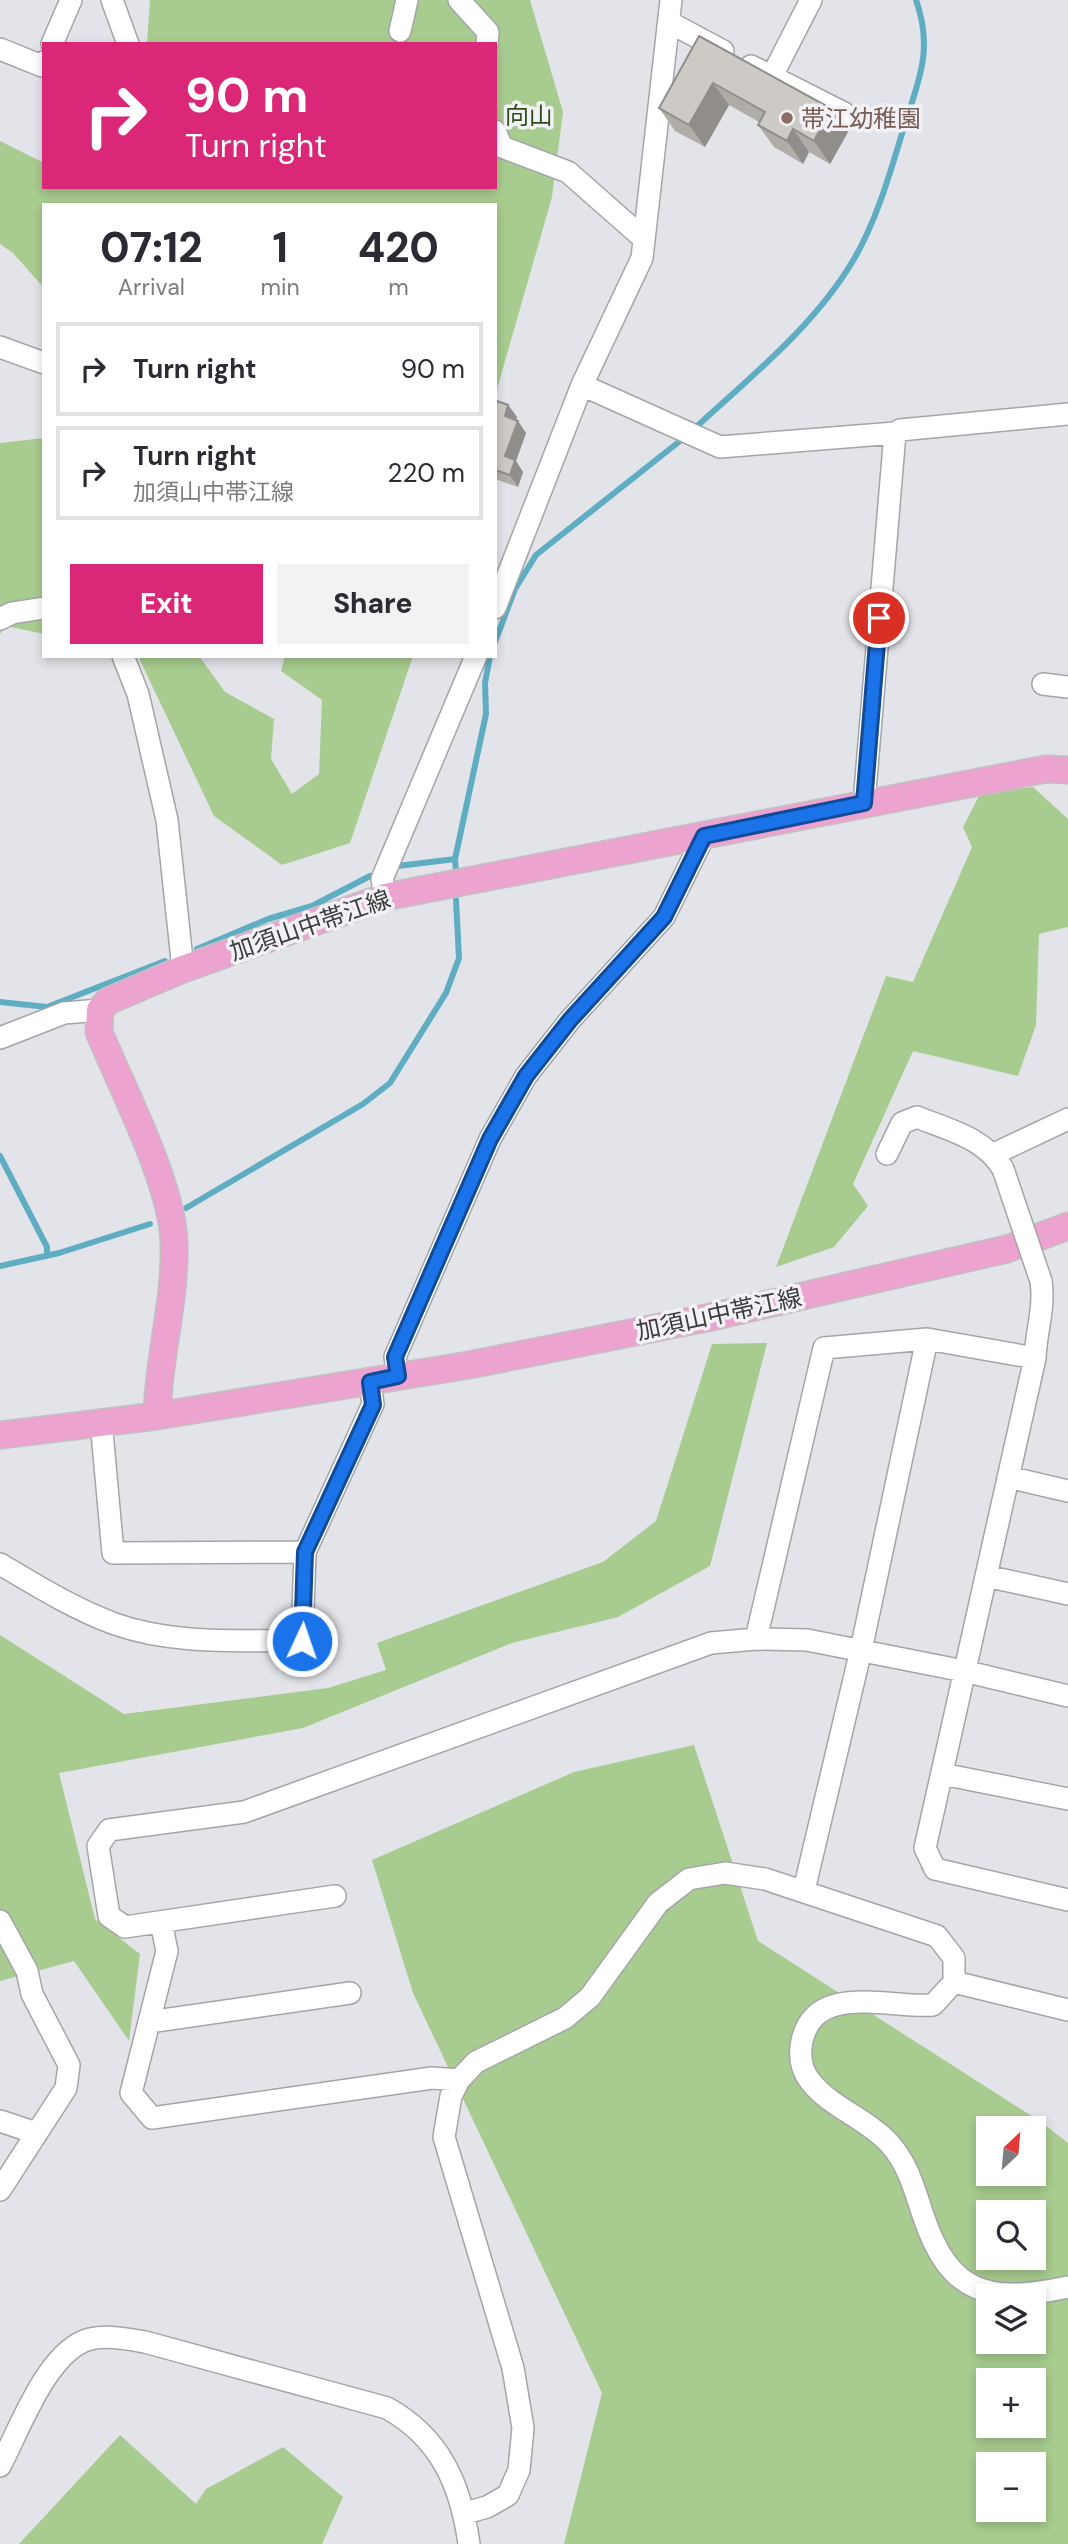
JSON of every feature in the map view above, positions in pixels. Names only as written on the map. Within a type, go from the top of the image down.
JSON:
[{"type":"main road","name":"加須山中帯江線","points":[[100,1010],[119,994],[385,897],[1046,769],[1068,770]]},
{"type":"main road","points":[[100,1010],[99,1032],[160,1178],[174,1239],[172,1294],[157,1416]]},
{"type":"main road","name":"加須山中帯江線","points":[[0,1435],[157,1416],[370,1382],[725,1314],[1007,1249],[1068,1226]]},
{"type":"street","points":[[53,42],[71,0]]},
{"type":"street","points":[[112,0],[127,42]]},
{"type":"street","points":[[400,31],[407,0]]},
{"type":"street","points":[[459,0],[488,32],[488,42]]},
{"type":"street","points":[[497,603],[582,384],[642,258],[671,0]]},
{"type":"street","points":[[772,76],[811,0]]},
{"type":"street","points":[[669,22],[844,113]]},
{"type":"street","points":[[0,49],[42,66]]},
{"type":"street","points":[[497,136],[502,147],[568,172],[643,238]]},
{"type":"street","points":[[0,347],[42,362]]},
{"type":"street","points":[[582,384],[720,447],[895,433],[900,430],[1068,414]]},
{"type":"street","points":[[864,803],[895,433]]},
{"type":"street","points":[[0,619],[12,613],[42,608]]},
{"type":"street","points":[[124,658],[141,705],[167,820],[183,969]]},
{"type":"street","points":[[385,897],[382,879],[475,658]]},
{"type":"street","points":[[1043,684],[1068,687]]},
{"type":"street","points":[[398,1376],[395,1357],[490,1139],[526,1076],[570,1020],[664,917],[704,836]]},
{"type":"street","points":[[0,1038],[64,1013],[100,1010]]},
{"type":"street","points":[[887,1154],[902,1123],[917,1117],[964,1135],[999,1162],[1041,1282],[1044,1301],[1036,1325],[1035,1358],[925,1847],[935,1868],[1068,1900]]},
{"type":"street","points":[[999,1162],[1068,1119]]},
{"type":"street","points":[[756,1639],[824,1348],[927,1339],[1035,1358]]},
{"type":"street","points":[[804,1890],[861,1650],[927,1339]]},
{"type":"street","points":[[0,1564],[64,1601],[116,1625],[192,1640],[302,1641],[305,1552],[373,1405],[370,1382]]},
{"type":"street","points":[[101,1421],[113,1553],[305,1552]]},
{"type":"street","points":[[1008,1477],[1068,1491]]},
{"type":"street","points":[[986,1576],[1068,1594]]},
{"type":"street","points":[[335,1896],[125,1927],[109,1916],[98,1846],[109,1830],[244,1812],[711,1643],[756,1639],[807,1640],[964,1671],[1068,1696]]},
{"type":"street","points":[[942,1774],[1068,1799]]},
{"type":"street","points":[[465,2513],[487,2508],[509,2495],[519,2470],[523,2428],[513,2368],[444,2137],[451,2096],[459,2080],[476,2062],[565,2018],[590,1997],[658,1903],[689,1879],[725,1873],[804,1890],[937,1936],[954,1958],[954,1982],[933,2005],[915,2007],[859,2000],[835,2005],[815,2017],[803,2034],[798,2056],[810,2081],[885,2139],[905,2160],[931,2240],[946,2263],[967,2283],[1000,2296],[1030,2295],[1068,2287]]},
{"type":"street","points":[[0,1921],[27,1970],[33,1994],[69,2065],[66,2088],[0,2190]]},
{"type":"street","points":[[161,1922],[167,1951],[131,2093],[152,2118],[432,2078],[459,2080]]},
{"type":"street","points":[[954,1982],[1068,2010]]},
{"type":"street","points":[[149,2022],[350,1993]]},
{"type":"street","points":[[0,2121],[36,2133]]},
{"type":"street","points":[[0,2466],[52,2368],[88,2339],[112,2337],[189,2352],[387,2408],[424,2434],[447,2465],[465,2513],[469,2544]]},
{"type":"green space","name":"向山","points":[[150,0],[530,0],[563,112],[552,197],[497,389],[497,203],[42,203],[42,286],[13,253],[0,244],[0,141],[42,162],[42,189],[497,189],[497,42],[147,42]]},
{"type":"green space","points":[[42,438],[42,634],[6,626],[0,634],[0,443]]},
{"type":"green space","points":[[139,658],[200,658],[225,692],[274,719],[271,759],[292,794],[319,774],[322,700],[281,671],[284,658],[412,658],[350,843],[282,865],[214,816]]},
{"type":"green space","points":[[1033,787],[1068,819],[1068,927],[1039,934],[1036,1025],[1018,1076],[913,1051],[853,1184],[868,1206],[834,1247],[776,1267],[886,976],[913,982],[972,847],[963,827],[980,794]]},
{"type":"green space","points":[[767,1343],[710,1566],[618,1617],[512,1643],[303,1728],[59,1773],[95,1919],[140,1954],[129,2041],[74,1961],[0,1981],[0,1635],[124,1714],[328,1688],[386,1670],[377,1643],[603,1562],[656,1521],[712,1344]]},
{"type":"green space","points":[[694,1745],[758,1941],[1032,2116],[976,2116],[976,2186],[1046,2186],[1046,2126],[1068,2143],[1068,2544],[564,2544],[602,2393],[413,1993],[372,1860],[574,1772]]},
{"type":"green space","points":[[120,2435],[196,2504],[206,2489],[283,2447],[343,2497],[322,2544],[19,2544]]},
{"type":"building","points":[[699,36],[832,109],[814,141],[793,129],[787,141],[758,125],[765,112],[713,83],[689,125],[659,108]]},
{"type":"building","points":[[497,401],[508,405],[505,416],[518,421],[505,456],[515,460],[510,475],[497,471]]},
{"type":"waterway","points":[[693,430],[801,329],[838,283],[863,243],[883,193],[920,77],[924,33],[916,0]]},
{"type":"waterway","points":[[497,637],[515,589],[536,555],[685,437]]},
{"type":"waterway","points":[[456,872],[455,859],[486,714],[485,683],[490,658]]},
{"type":"waterway","points":[[398,866],[455,859]]},
{"type":"waterway","points":[[197,949],[268,919],[312,906],[370,876]]},
{"type":"waterway","points":[[186,1208],[363,1104],[390,1083],[446,993],[459,958],[456,900]]},
{"type":"waterway","points":[[0,1002],[47,1007],[165,961]]},
{"type":"waterway","points":[[0,1156],[47,1247],[47,1256]]},
{"type":"waterway","points":[[0,1266],[59,1253],[150,1224]]},
{"type":"place","name":"帯江幼稚園","points":[[787,118]]},
{"type":"route","points":[[302,1641],[305,1552],[373,1405],[370,1382],[398,1376],[395,1357],[490,1139],[526,1076],[623,958],[664,917],[704,836],[864,803],[879,618]]}]
